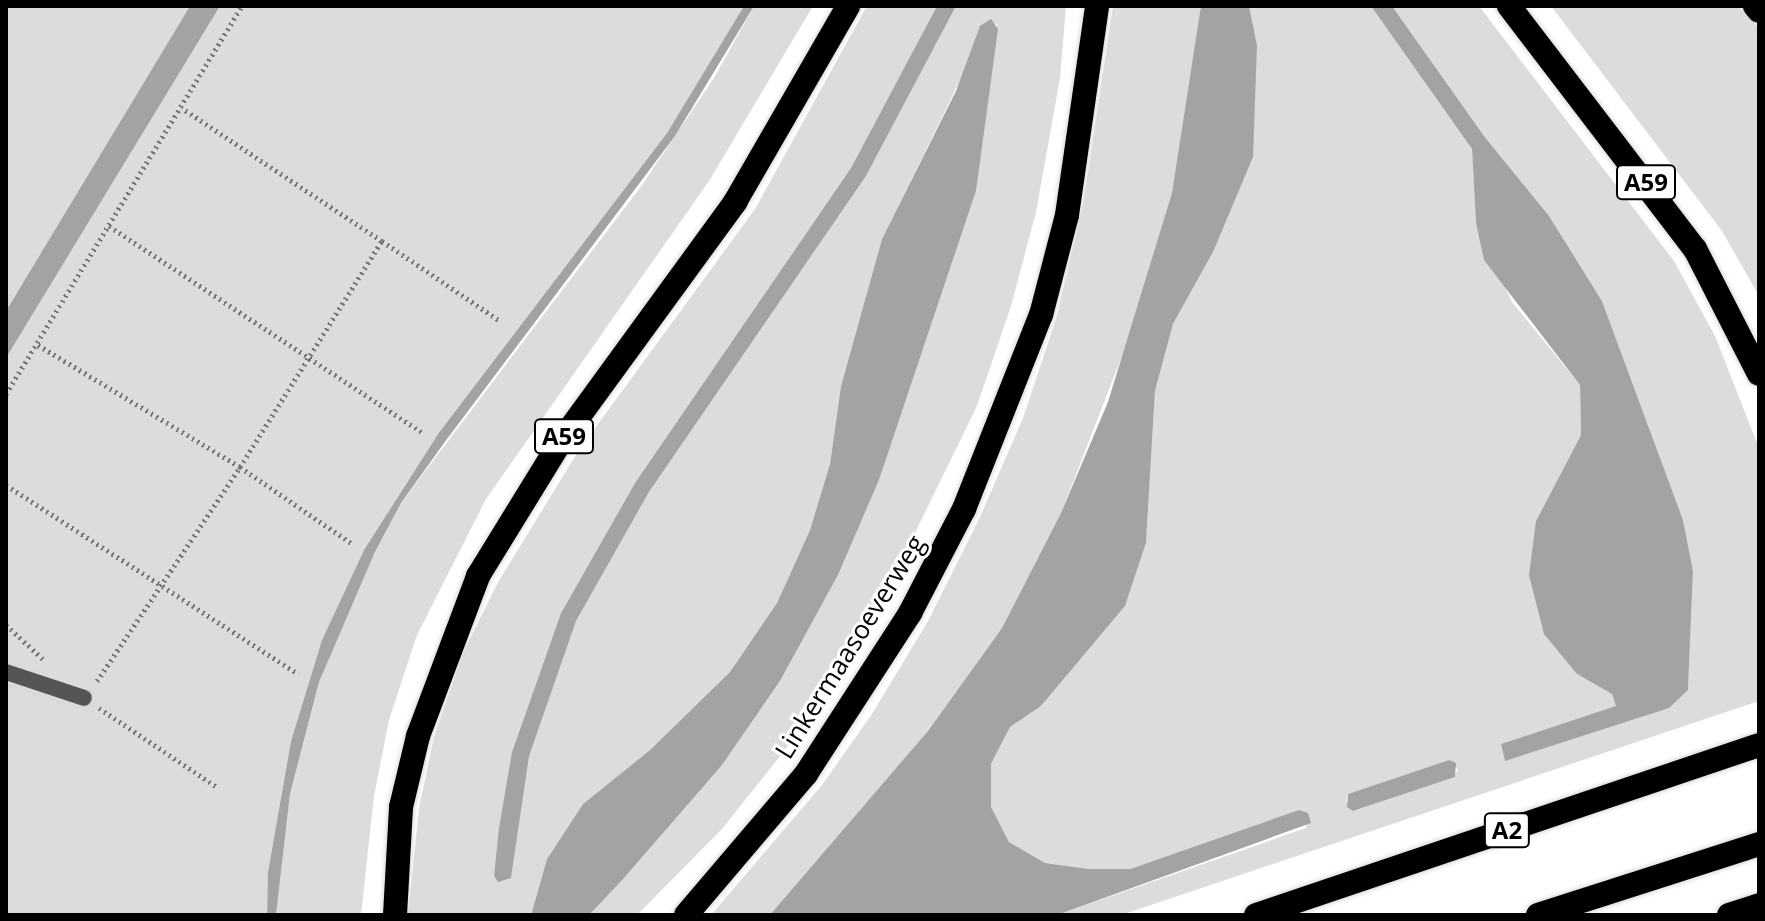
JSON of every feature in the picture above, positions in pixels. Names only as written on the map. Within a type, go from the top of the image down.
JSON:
[{"type":"highway","name":"A59","points":[[395,915],[401,807],[418,736],[478,576],[561,441],[735,202],[848,6]]},
{"type":"highway","name":"Linkermaasoeverweg","points":[[686,915],[815,762],[910,613],[964,509],[1041,315],[1067,215],[1097,6]]},
{"type":"highway","name":"A59","points":[[1509,6],[1695,249],[1759,374]]},
{"type":"highway","points":[[1755,6],[1759,11]]},
{"type":"highway","name":"A2","points":[[1256,915],[1759,745]]},
{"type":"highway","points":[[1538,915],[1759,844]]},
{"type":"highway","points":[[1729,915],[1759,905]]},
{"type":"lane","points":[[6,672],[84,698]]},
{"type":"path","points":[[6,394],[242,6]]},
{"type":"path","points":[[182,108],[500,321]]},
{"type":"path","points":[[109,226],[311,355],[424,434]]},
{"type":"path","points":[[217,787],[84,698],[240,467],[382,241]]},
{"type":"path","points":[[38,345],[240,467],[351,543]]},
{"type":"path","points":[[6,485],[163,583],[298,674]]},
{"type":"shaded area","points":[[6,6],[190,6],[6,311]]},
{"type":"shaded area","points":[[190,6],[220,6],[6,358],[6,311]]},
{"type":"shaded area","points":[[220,6],[744,6],[667,133],[438,434],[364,550],[322,640],[291,741],[268,872],[267,915],[6,915],[6,358]]},
{"type":"shaded area","points":[[744,6],[754,6],[675,136],[447,439],[401,503],[374,554],[319,682],[290,794],[276,915],[267,915],[268,872],[291,741],[322,640],[364,550],[438,434],[667,133]]},
{"type":"shaded area","points":[[754,6],[813,6],[709,181],[486,499],[417,635],[389,720],[374,796],[361,915],[276,915],[290,794],[319,682],[352,597],[401,503],[642,185],[714,78]]},
{"type":"shaded area","points":[[867,6],[937,6],[851,168],[635,483],[561,613],[512,752],[494,876],[511,878],[528,756],[576,621],[649,492],[866,176],[956,6],[1066,6],[1060,78],[1036,212],[1011,306],[977,406],[889,586],[785,750],[722,829],[637,915],[589,915],[722,765],[780,681],[838,575],[879,480],[976,191],[997,23],[970,60],[882,239],[841,386],[830,464],[810,530],[777,603],[730,672],[650,750],[583,804],[547,859],[531,915],[408,915],[419,808],[434,737],[463,653],[498,582],[579,450],[755,209]]},
{"type":"shaded area","points":[[937,6],[956,6],[866,176],[649,492],[576,621],[529,756],[511,878],[498,882],[494,876],[499,828],[512,752],[561,613],[635,483],[851,168]]},
{"type":"shaded area","points":[[1113,6],[1201,6],[1197,52],[1172,193],[1139,312],[1061,513],[1002,628],[928,731],[796,888],[770,915],[711,915],[822,785],[872,714],[928,621],[980,517],[1023,418],[1056,319],[1083,205]]},
{"type":"shaded area","points":[[1201,6],[1249,6],[1257,45],[1253,157],[1213,252],[1173,324],[1155,391],[1146,543],[1125,606],[1041,706],[1010,727],[991,764],[991,807],[1009,842],[1045,863],[1089,869],[1130,869],[1299,810],[1308,813],[1311,823],[1057,915],[770,915],[928,731],[1002,628],[1061,513],[1108,402],[1172,193]]},
{"type":"shaded area","points":[[1249,6],[1371,6],[1472,149],[1476,223],[1512,302],[1580,385],[1581,435],[1536,521],[1577,674],[1612,694],[1617,707],[1501,744],[1505,760],[1688,690],[1693,572],[1683,520],[1602,301],[1549,216],[1484,136],[1392,6],[1479,6],[1674,261],[1715,336],[1759,448],[1759,701],[1121,915],[1057,915],[1306,828],[1308,814],[1299,810],[1130,869],[1089,869],[1045,863],[1009,842],[991,808],[991,764],[1010,727],[1041,706],[1125,606],[1146,543],[1155,391],[1173,324],[1213,252],[1257,45]],"holes":[[[1449,760],[1458,770],[1454,777],[1354,811],[1346,801],[1348,794]]]},
{"type":"shaded area","points":[[1371,6],[1392,6],[1484,136],[1549,216],[1602,301],[1683,520],[1693,571],[1688,690],[1669,708],[1505,761],[1501,744],[1616,706],[1612,694],[1577,674],[1544,634],[1529,575],[1536,521],[1581,435],[1580,385],[1484,260],[1476,223],[1472,149]]},
{"type":"shaded area","points":[[1551,6],[1738,6],[1759,28],[1759,296],[1722,231]]},
{"type":"shaded area","points":[[991,19],[998,29],[976,191],[879,480],[838,575],[780,681],[722,765],[623,879],[589,915],[531,915],[547,859],[583,804],[650,750],[730,672],[777,603],[810,530],[830,464],[841,386],[882,239],[956,91],[980,26]]},
{"type":"shaded area","points":[[1449,760],[1456,763],[1455,777],[1353,811],[1347,807],[1348,794]]}]
